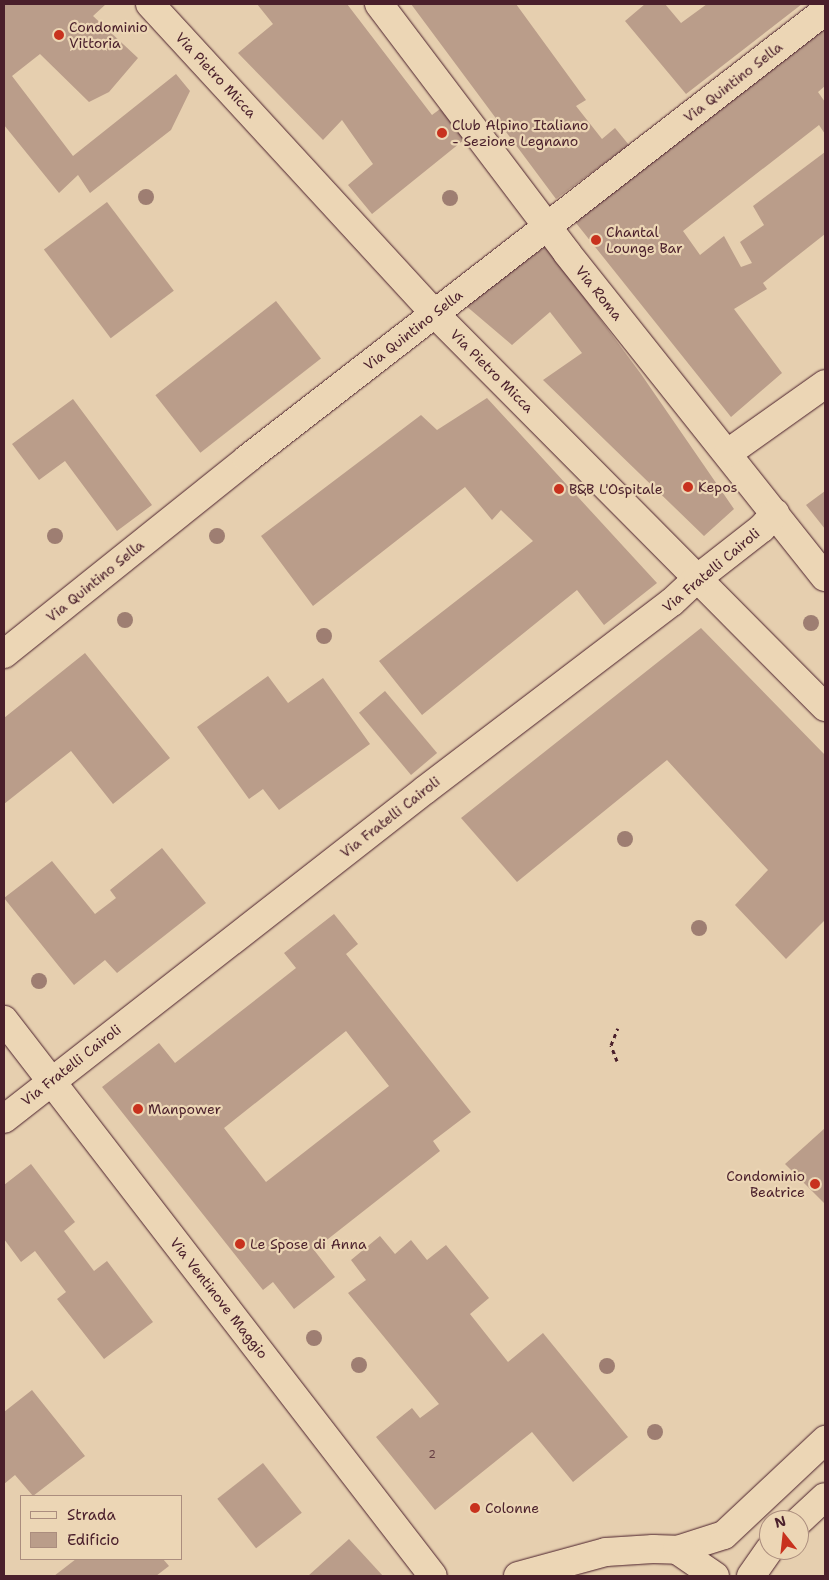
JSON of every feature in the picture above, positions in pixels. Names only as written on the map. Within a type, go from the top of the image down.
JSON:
[{"type":"street","name":"Via Pietro Micca","points":[[150,4],[435,314],[825,707]]},
{"type":"street","name":"Via Roma","points":[[379,4],[546,226],[825,577]]},
{"type":"street","name":"Via Quintino Sella","points":[[4,654],[247,459],[825,11]]},
{"type":"street","points":[[728,453],[825,384]]},
{"type":"street","name":"Via Fratelli Cairoli","points":[[4,1119],[51,1080],[424,790],[672,602],[698,578],[762,528],[775,514]]},
{"type":"street","name":"Via Ventinove Maggio","points":[[4,1020],[433,1576]]},
{"type":"street","points":[[518,1576],[606,1552],[678,1550],[724,1535],[825,1440]]},
{"type":"street","points":[[809,1512],[825,1497]]},
{"type":"street","points":[[678,1550],[715,1576]]},
{"type":"street","points":[[751,1576],[762,1560]]},
{"type":"path","points":[[617,1060],[612,1045],[618,1028]]},
{"type":"building","points":[[6,4],[106,4],[93,16],[138,58],[109,92],[89,102],[40,54],[12,76],[73,156],[176,74],[190,91],[171,130],[90,193],[78,175],[59,193],[4,125],[4,6]]},
{"type":"building","points":[[257,4],[347,4],[432,115],[440,109],[465,139],[372,214],[348,185],[373,164],[342,120],[323,140],[238,53],[273,24]]},
{"type":"building","points":[[411,4],[516,4],[586,100],[576,106],[602,139],[615,128],[629,145],[556,199]]},
{"type":"building","points":[[645,4],[665,4],[681,23],[707,4],[802,4],[686,94],[625,21]]},
{"type":"building","points":[[825,25],[825,86],[818,92],[825,102],[825,134],[819,125],[683,231],[700,255],[724,236],[741,267],[752,263],[740,242],[764,225],[753,206],[825,152],[825,234],[763,283],[767,289],[734,309],[782,373],[731,417],[572,218]]},
{"type":"building","points":[[107,202],[174,291],[111,338],[44,250]]},
{"type":"building","points":[[546,246],[641,374],[734,509],[704,536],[543,380],[582,353],[550,312],[512,345],[465,305]]},
{"type":"building","points":[[276,301],[321,359],[200,453],[155,395]]},
{"type":"building","points":[[487,398],[657,583],[604,625],[577,590],[422,715],[379,661],[533,541],[501,510],[492,520],[465,487],[313,606],[261,536],[421,415],[437,430]]},
{"type":"building","points":[[73,399],[152,505],[117,531],[65,461],[39,480],[12,444]]},
{"type":"building","points":[[825,491],[825,529],[806,505]]},
{"type":"building","points":[[701,628],[825,755],[825,920],[786,959],[735,905],[768,870],[667,760],[517,882],[461,818]]},
{"type":"building","points":[[85,653],[170,758],[113,804],[71,751],[4,804],[4,718]]},
{"type":"building","points":[[268,676],[288,703],[323,678],[370,744],[279,810],[263,789],[249,799],[197,727]]},
{"type":"building","points":[[385,691],[437,753],[411,775],[359,713]]},
{"type":"building","points":[[162,848],[206,903],[117,973],[105,960],[74,985],[4,898],[52,861],[95,914],[116,898],[110,890]]},
{"type":"building","points":[[334,914],[358,944],[346,954],[471,1112],[433,1141],[440,1151],[314,1250],[335,1277],[294,1309],[273,1282],[263,1290],[102,1087],[159,1043],[175,1063],[296,968],[284,953]],"holes":[[[346,1031],[389,1086],[266,1182],[224,1128]]]},
{"type":"building","name":"Condominio Beatrice","points":[[825,1128],[825,1204],[785,1164]]},
{"type":"building","points":[[31,1164],[75,1222],[64,1231],[94,1271],[107,1261],[153,1322],[104,1359],[57,1299],[66,1292],[35,1251],[21,1262],[4,1239],[4,1185]]},
{"type":"building","points":[[380,1236],[395,1254],[411,1240],[427,1260],[446,1245],[489,1298],[470,1314],[508,1362],[543,1333],[628,1437],[573,1482],[532,1432],[435,1510],[376,1437],[412,1408],[420,1418],[439,1404],[348,1293],[366,1280],[351,1260]]},
{"type":"building","points":[[32,1390],[85,1456],[34,1495],[32,1495],[15,1475],[4,1484],[4,1412]]},
{"type":"building","points":[[263,1463],[302,1513],[256,1548],[217,1499]]},
{"type":"building","points":[[349,1539],[383,1576],[308,1576]]},
{"type":"building","points":[[75,1560],[164,1560],[169,1566],[156,1576],[54,1576]]},
{"type":"place","name":"Condominio Vittoria","points":[[59,35]]},
{"type":"place","name":"Club Alpino Italiano - Sezione Legnano","points":[[442,133]]},
{"type":"place","name":"Chantal Lounge Bar","points":[[596,240]]},
{"type":"place","name":"Kepos","points":[[688,487]]},
{"type":"place","name":"B&B L'Ospitale","points":[[559,489]]},
{"type":"place","name":"Manpower","points":[[138,1109]]},
{"type":"place","name":"Condominio Beatrice","points":[[815,1184]]},
{"type":"place","name":"Le Spose di Anna","points":[[240,1244]]},
{"type":"place","name":"Colonne","points":[[475,1508]]}]
